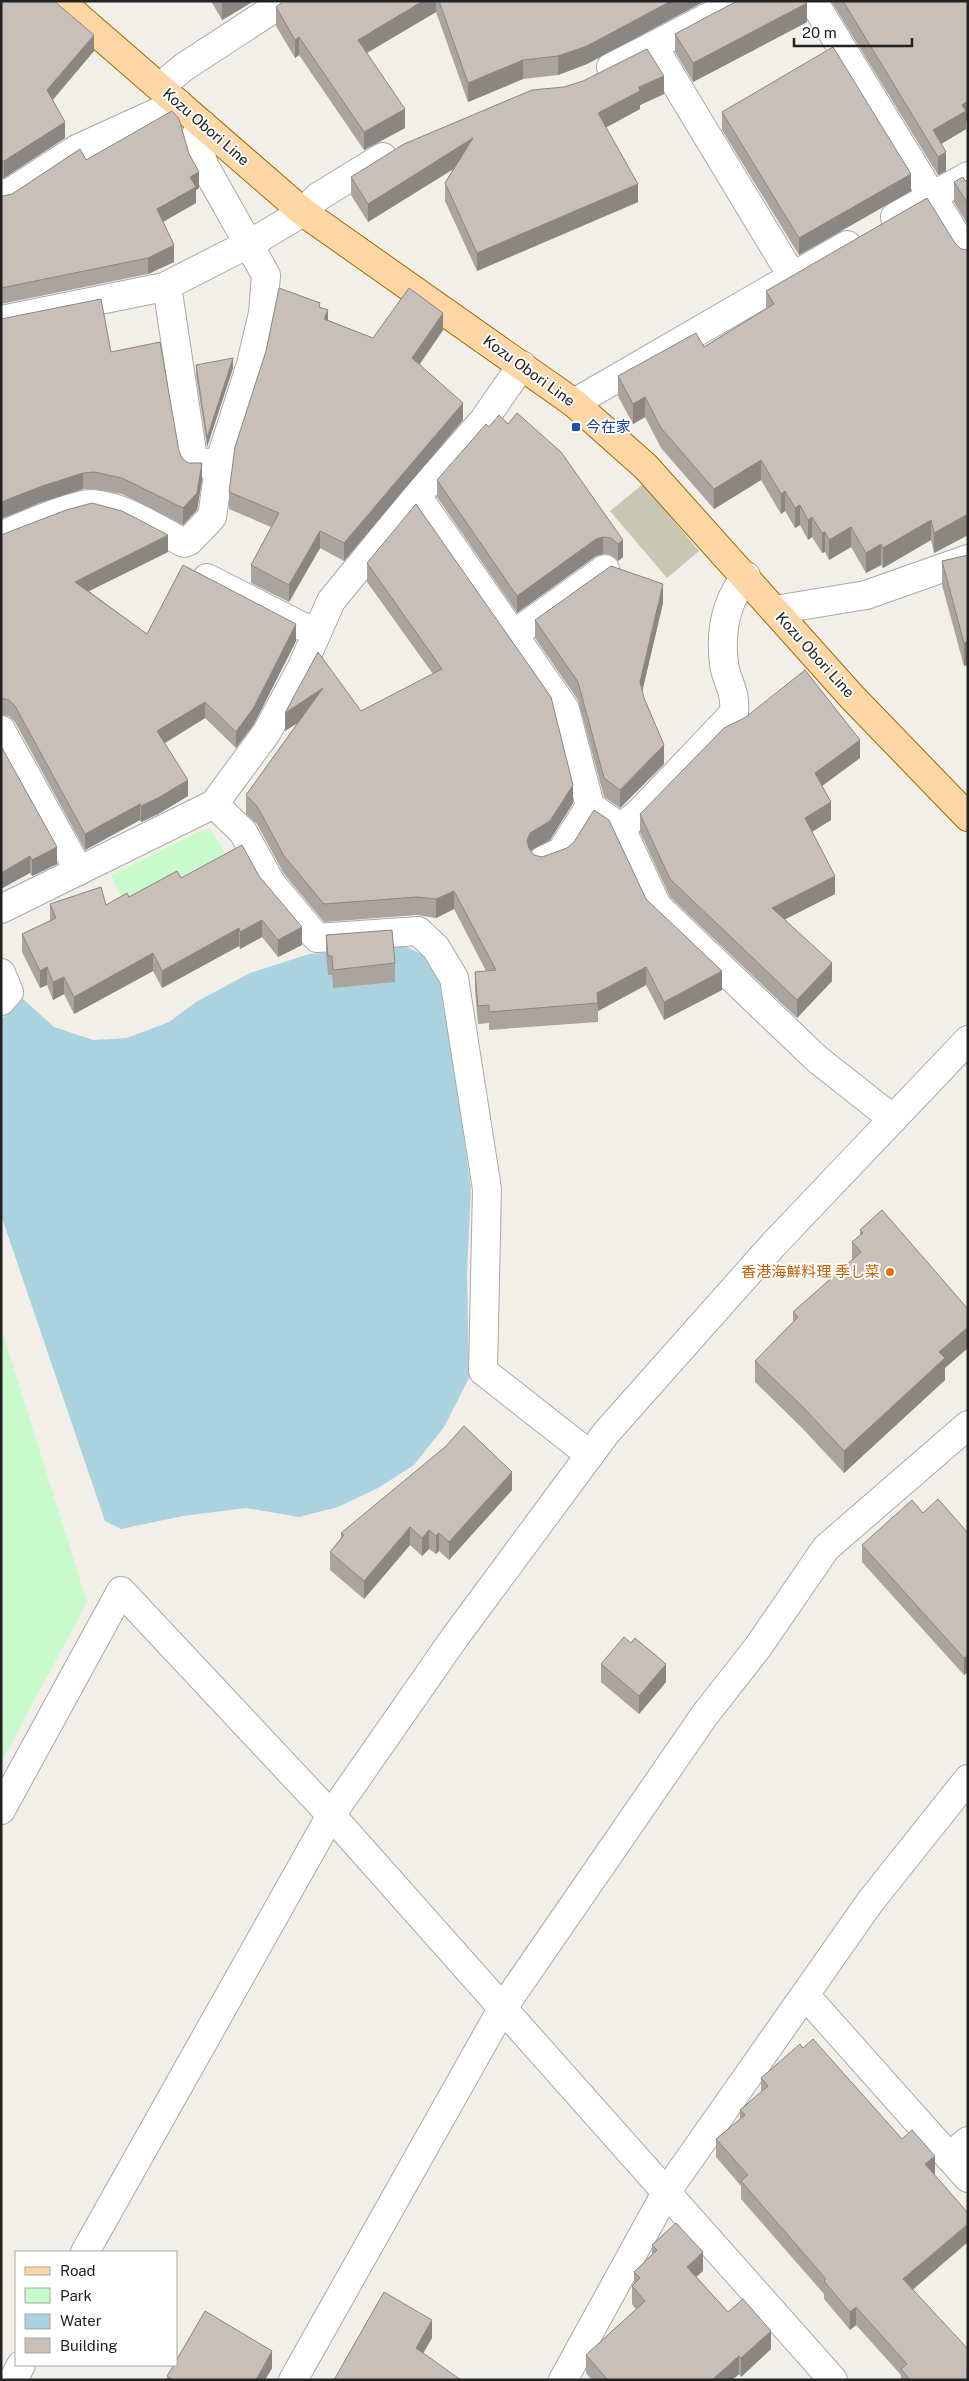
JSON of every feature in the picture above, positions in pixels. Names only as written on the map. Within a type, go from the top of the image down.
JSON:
[{"type":"main road","name":"Kozu Obori Line","points":[[60,1],[303,212],[574,403],[646,467],[746,576],[852,697],[968,817]]},
{"type":"street","points":[[2,197],[169,95],[184,67],[285,1]]},
{"type":"street","points":[[813,1],[968,255]]},
{"type":"street","points":[[590,78],[653,46],[724,5]]},
{"type":"street","points":[[653,46],[792,276]]},
{"type":"street","points":[[1,536],[34,521],[90,504],[128,512],[184,543],[189,542],[212,516],[220,461],[251,364],[264,313],[266,275],[204,165],[196,146],[195,137],[202,124]]},
{"type":"street","points":[[1,320],[164,286],[248,244],[303,212],[318,197],[406,145]]},
{"type":"street","points":[[574,403],[968,176]]},
{"type":"street","points":[[164,286],[169,299],[194,465],[220,461]]},
{"type":"street","points":[[1,909],[214,804],[268,732],[300,669],[330,601],[417,496],[483,421],[522,365]]},
{"type":"street","points":[[417,496],[565,709],[590,806],[621,828],[657,906],[817,1059],[893,1119]]},
{"type":"street","points":[[775,610],[866,595],[968,559]]},
{"type":"street","points":[[513,635],[605,569]]},
{"type":"street","points":[[621,828],[641,811],[734,713],[736,698],[724,665],[725,619],[735,591],[746,576]]},
{"type":"street","points":[[207,578],[301,626],[317,631]]},
{"type":"street","points":[[1,730],[79,871]]},
{"type":"street","points":[[214,804],[243,832],[271,883],[317,938],[418,930],[436,948],[454,978],[486,1189],[484,1371],[590,1455]]},
{"type":"street","points":[[544,860],[561,852],[590,806]]},
{"type":"street","points":[[1,973],[9,992],[1,1001]]},
{"type":"street","points":[[86,2251],[332,1815],[455,1637],[606,1433],[773,1245],[968,1040]]},
{"type":"street","points":[[293,2380],[502,2009],[704,1716],[758,1648],[826,1548],[968,1424]]},
{"type":"street","points":[[1,1810],[122,1591],[332,1815],[502,2009],[667,2191],[833,2380]]},
{"type":"street","points":[[563,2380],[667,2191],[806,1996],[870,1902],[968,1779]]},
{"type":"street","points":[[806,1996],[958,2149],[968,2178]]},
{"type":"street","points":[[13,2380],[20,2366]]},
{"type":"shaded area","points":[[643,484],[699,551],[667,578],[610,511]]},
{"type":"green space","points":[[210,828],[226,854],[125,905],[111,875],[198,832]]},
{"type":"green space","points":[[1,1327],[87,1602],[1,1763]]},
{"type":"water","points":[[405,946],[425,956],[442,983],[471,1188],[467,1273],[469,1378],[444,1427],[414,1465],[378,1488],[338,1507],[299,1517],[246,1508],[183,1516],[121,1529],[105,1521],[1,1215],[1,1019],[23,999],[54,1027],[93,1040],[127,1038],[169,1022],[196,1002],[250,973],[309,954]]},
{"type":"building","points":[[1,1],[54,1],[94,35],[47,90],[65,122],[1,162]]},
{"type":"building","points":[[284,1],[423,1],[358,40],[405,109],[364,132],[299,37],[295,40],[276,7]]},
{"type":"building","points":[[439,1],[671,1],[587,46],[558,56],[523,60],[468,83]]},
{"type":"building","points":[[737,1],[806,1],[807,3],[693,63],[675,34]]},
{"type":"building","points":[[843,1],[968,1],[968,101],[962,105],[966,111],[933,130],[946,152],[938,157]]},
{"type":"building","points":[[833,47],[911,174],[799,238],[722,112]]},
{"type":"building","points":[[647,49],[664,76],[639,87],[640,91],[598,113],[638,184],[477,253],[445,183],[473,138],[368,204],[351,177],[404,144],[532,90],[564,87],[583,81]]},
{"type":"building","points":[[172,111],[179,119],[189,154],[199,172],[190,177],[196,187],[157,209],[174,245],[148,258],[1,288],[1,196],[12,194],[80,149],[86,160]]},
{"type":"building","points":[[963,177],[965,181],[968,180],[968,204],[954,182]]},
{"type":"building","points":[[927,198],[955,243],[961,249],[968,250],[968,514],[934,533],[931,520],[883,548],[881,544],[866,553],[851,527],[829,540],[825,532],[822,533],[812,517],[808,520],[800,505],[795,508],[785,491],[781,494],[761,460],[714,489],[661,428],[645,397],[633,404],[618,376],[696,333],[704,347],[774,304],[766,291]]},
{"type":"building","points":[[279,288],[320,303],[319,307],[328,310],[324,319],[373,338],[409,288],[443,313],[412,358],[463,403],[344,543],[320,531],[289,585],[251,565],[279,513],[229,492],[235,447],[266,351]]},
{"type":"building","points":[[101,299],[111,352],[160,342],[179,451],[182,458],[188,463],[202,463],[197,493],[183,508],[122,478],[94,472],[83,473],[42,486],[1,502],[1,319]]},
{"type":"building","points":[[233,358],[207,438],[196,365]]},
{"type":"building","points":[[517,413],[561,452],[623,540],[618,544],[611,538],[603,537],[596,539],[517,596],[437,480],[486,424],[489,427],[499,415],[508,424]]},
{"type":"building","points":[[92,503],[122,511],[168,535],[75,582],[147,634],[183,565],[296,624],[254,707],[236,732],[205,702],[157,731],[188,780],[158,798],[141,806],[140,804],[85,834],[15,706],[9,700],[1,698],[1,535],[66,510]]},
{"type":"building","points":[[416,504],[551,697],[573,785],[550,821],[530,833],[527,841],[529,848],[534,855],[542,857],[567,848],[574,842],[594,810],[609,820],[646,899],[722,971],[664,1002],[646,967],[597,993],[598,1003],[489,1012],[489,1005],[478,1006],[475,972],[496,970],[454,891],[436,899],[417,897],[324,904],[284,856],[257,806],[246,795],[323,688],[285,713],[318,652],[361,711],[442,669],[367,563]]},
{"type":"building","points":[[968,555],[968,642],[964,643],[942,561]]},
{"type":"building","points":[[611,566],[663,584],[640,682],[644,698],[664,745],[620,790],[604,778],[578,682],[535,620]]},
{"type":"building","points":[[805,670],[860,740],[815,773],[831,802],[805,818],[835,876],[772,908],[832,963],[797,1000],[670,879],[640,814],[724,728],[746,717]]},
{"type":"building","points":[[1,746],[57,847],[32,860],[30,856],[1,873]]},
{"type":"building","points":[[242,845],[259,876],[302,927],[278,940],[262,920],[240,932],[239,928],[162,971],[153,953],[74,997],[64,977],[53,982],[47,967],[40,971],[22,934],[56,918],[50,904],[101,887],[106,905],[127,893],[129,897],[177,871],[181,878]]},
{"type":"building","points":[[392,930],[395,963],[333,970],[332,956],[328,956],[326,935]]},
{"type":"building","points":[[882,1210],[968,1309],[968,1327],[939,1352],[945,1358],[844,1451],[803,1407],[755,1361],[798,1317],[793,1312],[861,1252],[852,1242],[863,1233],[860,1230]]},
{"type":"building","points":[[464,1426],[512,1472],[449,1542],[439,1533],[436,1536],[429,1530],[422,1538],[410,1527],[364,1581],[330,1552],[344,1535],[341,1533],[445,1447]]},
{"type":"building","points":[[938,1499],[968,1533],[968,1655],[964,1658],[862,1545],[912,1500],[923,1513]]},
{"type":"building","points":[[624,1637],[631,1643],[635,1638],[666,1664],[639,1696],[601,1664]]},
{"type":"building","points":[[813,2039],[902,2139],[912,2130],[935,2156],[925,2164],[968,2213],[968,2224],[903,2279],[968,2349],[967,2380],[910,2380],[901,2369],[907,2364],[856,2307],[850,2312],[824,2281],[826,2279],[741,2181],[748,2175],[716,2139],[745,2115],[740,2110],[768,2086],[761,2078],[800,2044],[803,2048]]},
{"type":"building","points":[[676,2223],[703,2252],[687,2267],[728,2312],[743,2299],[771,2331],[741,2358],[739,2356],[712,2380],[608,2380],[586,2355],[645,2301],[632,2286],[640,2278],[634,2272],[657,2250],[652,2245]]},
{"type":"building","points":[[384,2292],[432,2320],[416,2348],[461,2380],[334,2380]]},
{"type":"building","points":[[205,2311],[272,2351],[256,2380],[173,2380],[167,2376],[173,2366],[178,2366],[178,2358]]},
{"type":"place","name":"今在家","points":[[576,427]]},
{"type":"place","name":"香港海鮮料理 季し菜","points":[[890,1272]]}]
